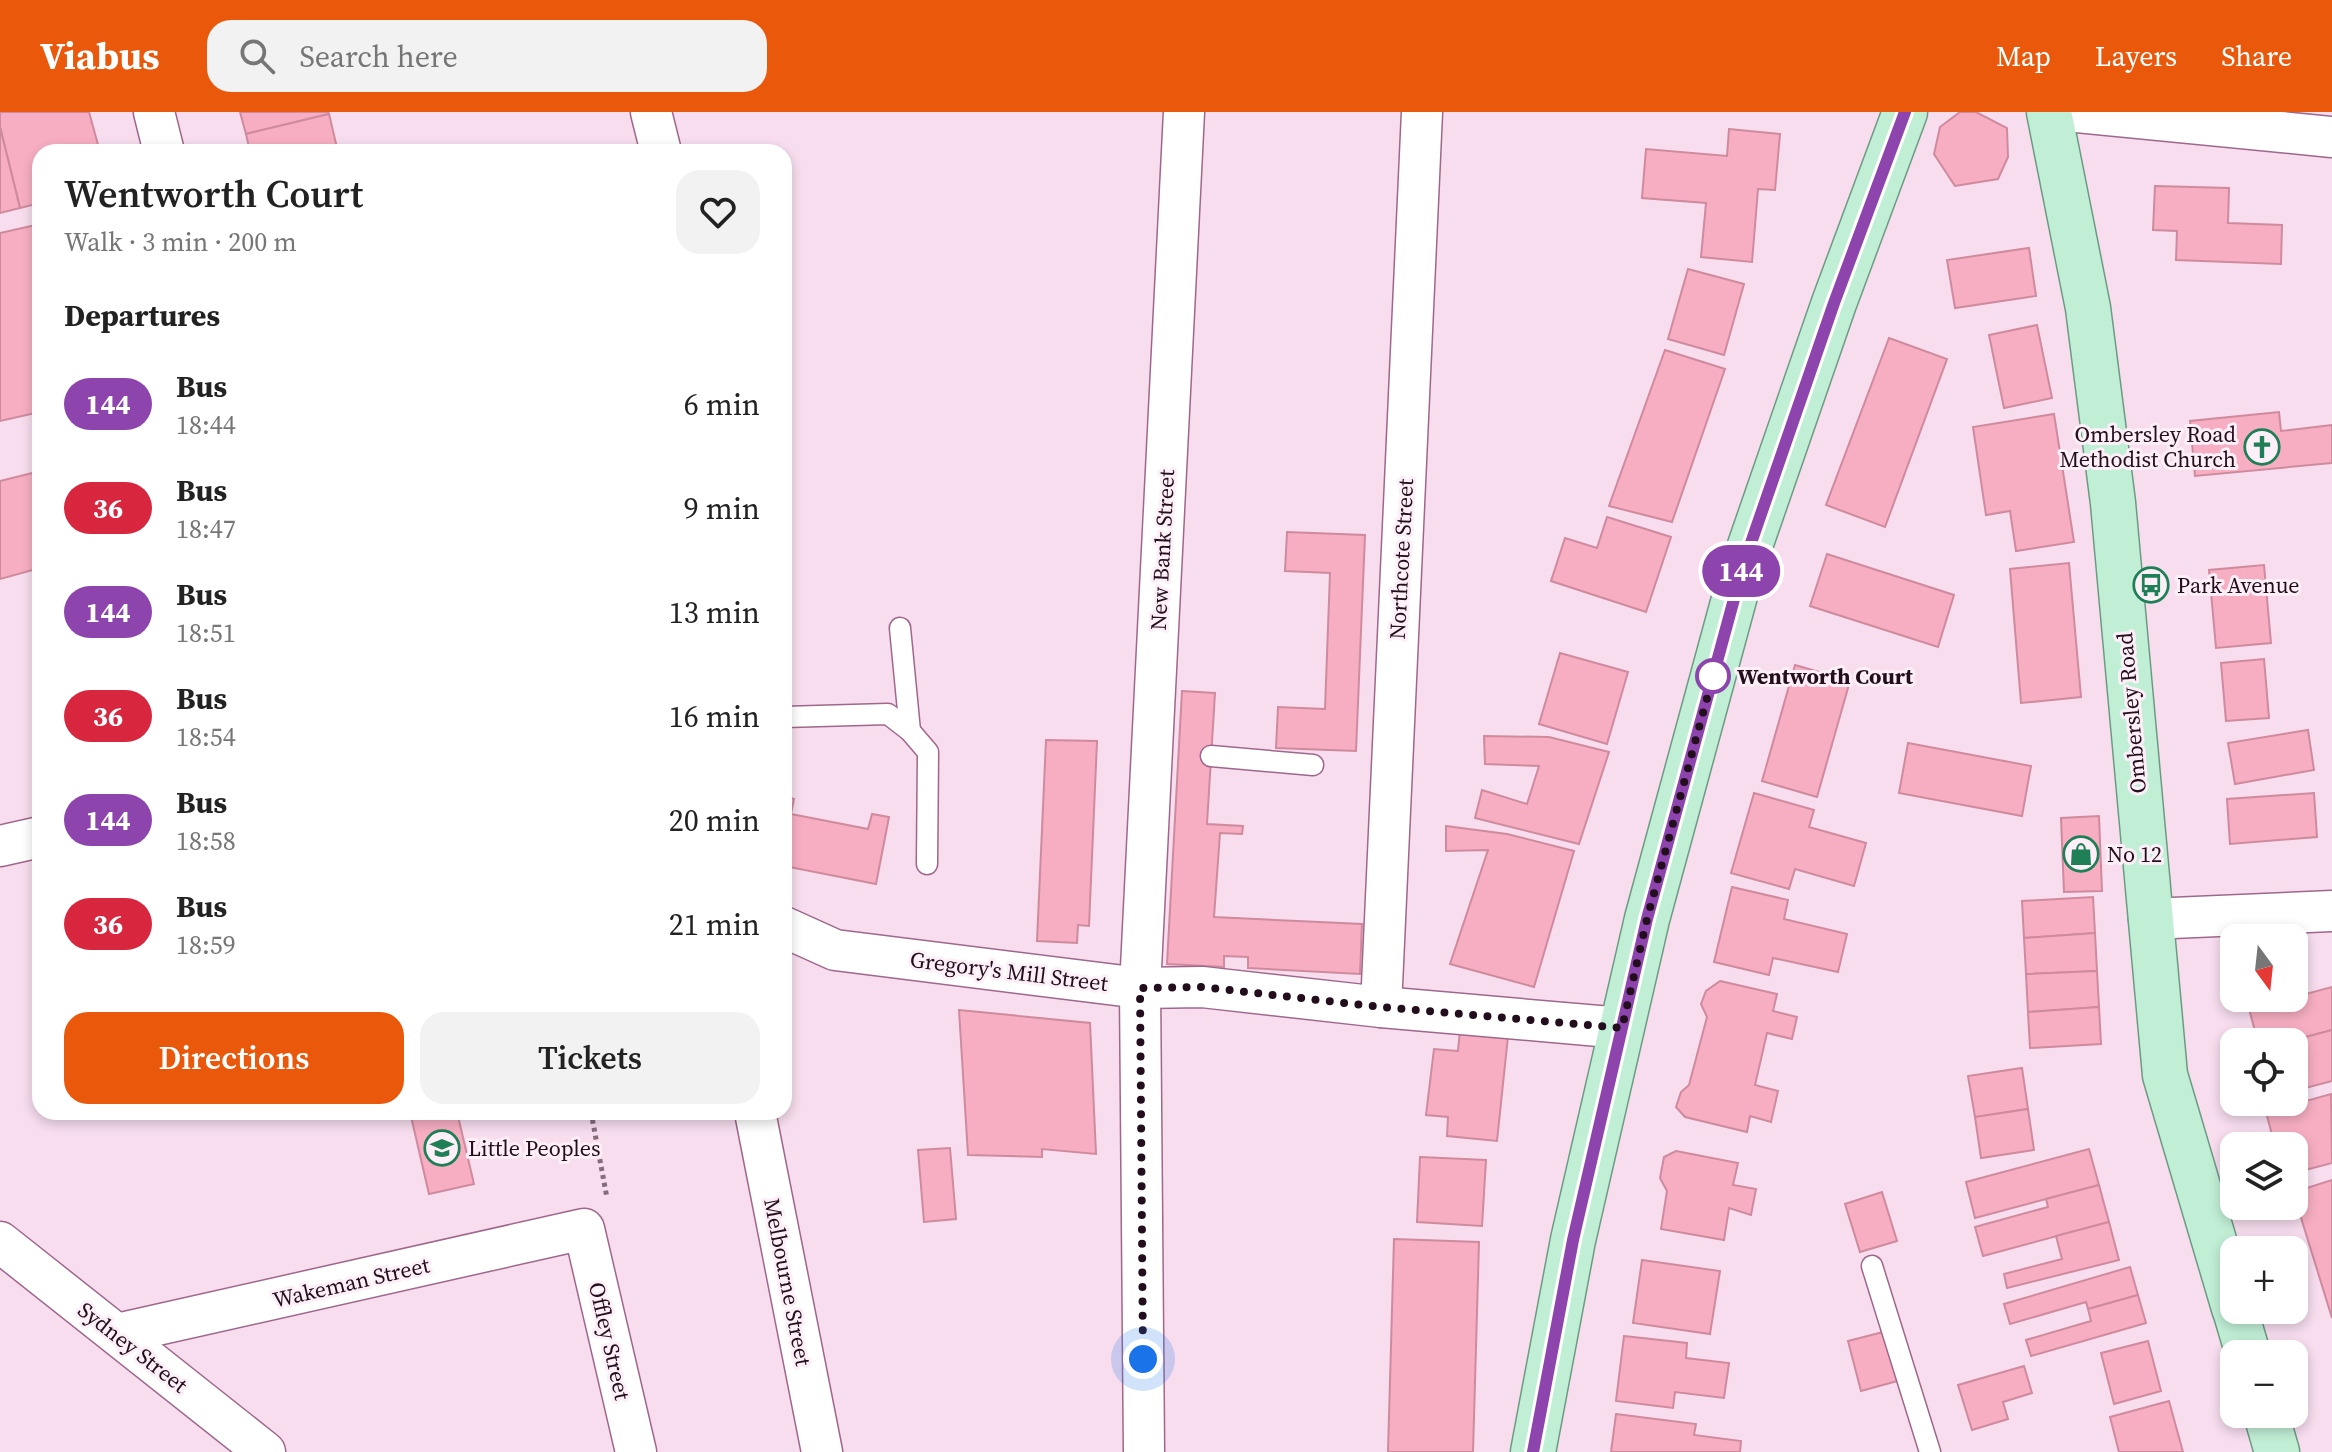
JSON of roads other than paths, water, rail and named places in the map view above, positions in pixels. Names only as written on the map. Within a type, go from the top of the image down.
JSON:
[{"type":"main road","points":[[1533,1452],[1573,1240],[1647,919],[1743,566],[1834,303],[1905,112]]},
{"type":"main road","name":"Ombersley Road","points":[[2049,112],[2088,308],[2113,503],[2165,1075],[2220,1262]]},
{"type":"main road","points":[[2270,1428],[2277,1452]]},
{"type":"street","points":[[154,112],[162,144]]},
{"type":"street","points":[[651,112],[659,144]]},
{"type":"street","name":"New Bank Street","points":[[1144,1452],[1140,988],[1158,757],[1184,112]]},
{"type":"street","name":"Northcote Street","points":[[1381,1007],[1422,112]]},
{"type":"street","points":[[2077,112],[2332,137]]},
{"type":"street","points":[[0,846],[32,839]]},
{"type":"street","points":[[2149,919],[2332,911]]},
{"type":"street","name":"Gregory's Mill Street","points":[[792,931],[835,950],[1140,988],[1202,987],[1381,1007],[1622,1028]]},
{"type":"street","name":"Melbourne Street","points":[[757,1120],[822,1452]]},
{"type":"street","name":"Wakeman Street","points":[[117,1334],[584,1229]]},
{"type":"street","name":"Offley Street","points":[[584,1229],[636,1452]]},
{"type":"street","name":"Sydney Street","points":[[1,1245],[265,1452]]},
{"type":"lane","points":[[900,628],[910,731]]},
{"type":"lane","points":[[792,717],[888,714],[910,731],[928,752],[927,864]]},
{"type":"lane","points":[[1211,756],[1313,765]]},
{"type":"lane","points":[[1872,1266],[1930,1452]]},
{"type":"place","name":"Ombersley Road Methodist Church","points":[[2262,447]]},
{"type":"place","name":"Park Avenue","points":[[2151,585]]},
{"type":"place","name":"Wentworth Court","points":[[1713,676]]},
{"type":"place","name":"No 12","points":[[2081,854]]},
{"type":"place","name":"Little Peoples","points":[[442,1148]]}]
